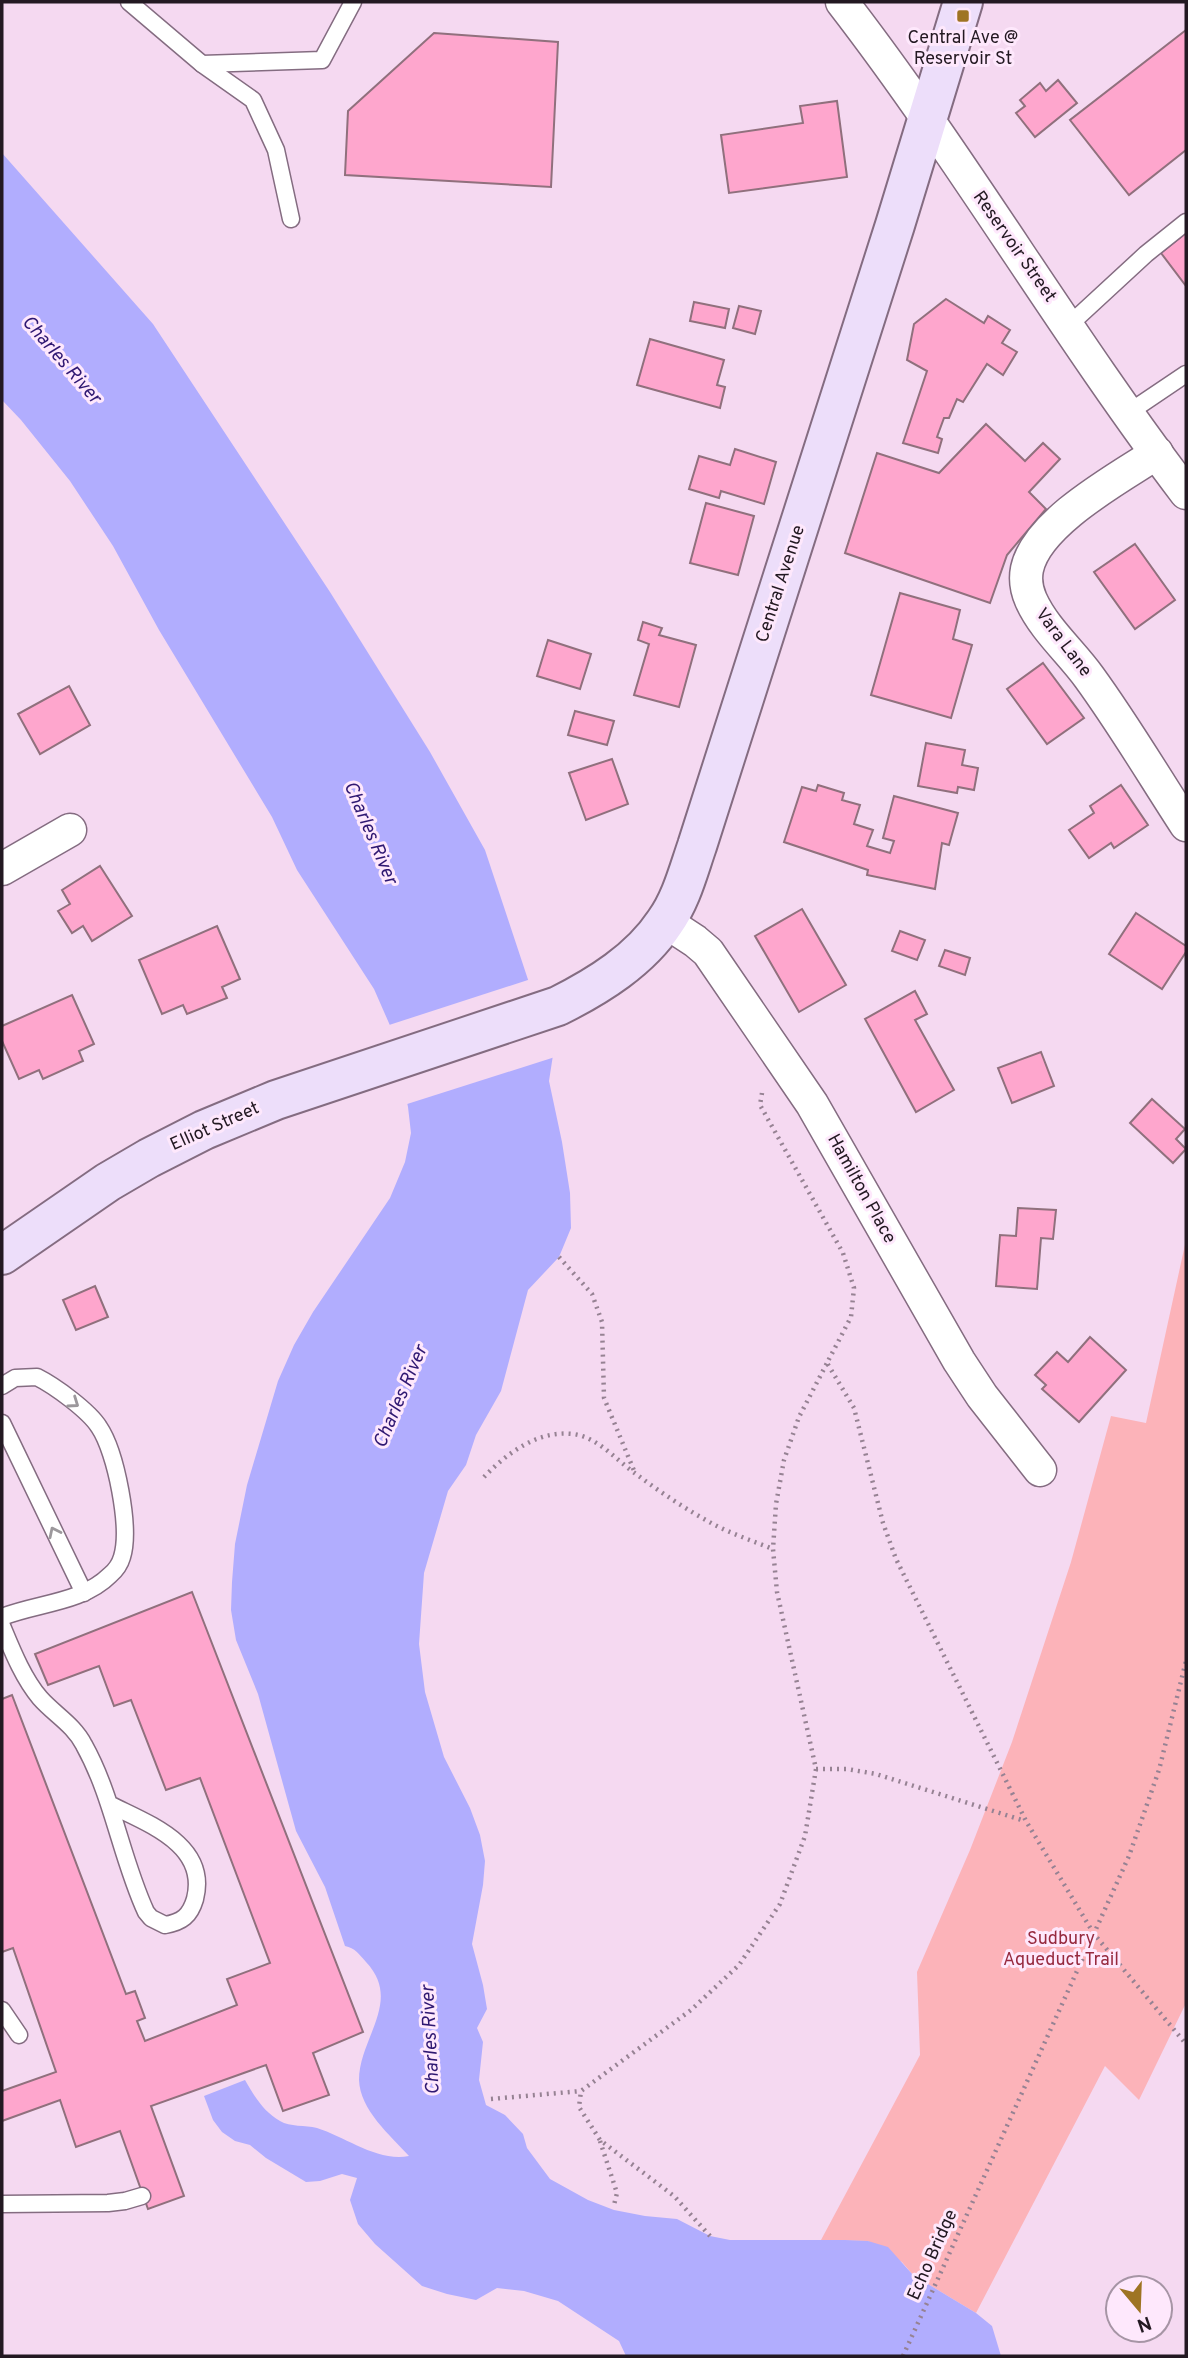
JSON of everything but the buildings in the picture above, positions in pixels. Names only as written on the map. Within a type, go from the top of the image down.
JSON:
[{"type":"main road","name":"Central Avenue","points":[[449,1043],[543,1013],[573,999],[604,980],[642,949],[666,922],[681,891],[697,846],[963,2]]},
{"type":"main road","name":"Elliot Street","points":[[2,1255],[108,1182],[194,1134],[276,1100],[449,1043]]},
{"type":"street","name":"Reservoir Street","points":[[842,2],[887,60],[1128,413],[1186,493]]},
{"type":"street","name":"Vara Lane","points":[[1157,453],[1062,518],[1035,551],[1028,568],[1027,585],[1031,600],[1040,615],[1102,695],[1186,825]]},
{"type":"street","points":[[2,869],[70,830]]},
{"type":"street","name":"Hamilton Place","points":[[666,922],[708,952],[772,1044],[825,1125],[959,1362],[1040,1470]]},
{"type":"lane","points":[[130,2],[202,64],[253,100],[276,150],[291,219]]},
{"type":"lane","points":[[202,64],[322,60],[353,2]]},
{"type":"lane","points":[[1068,326],[1146,254],[1186,222]]},
{"type":"lane","points":[[1128,413],[1186,374]]},
{"type":"lane","points":[[2,1617],[18,1610],[83,1593],[118,1567],[124,1546],[122,1507],[113,1457],[104,1436],[87,1412],[37,1377],[8,1382]]},
{"type":"lane","points":[[2,1423],[83,1593]]},
{"type":"lane","points":[[2,1626],[38,1695],[73,1729],[86,1746],[146,1912],[158,1923],[165,1925],[185,1918],[193,1906],[197,1888],[195,1867],[187,1854],[161,1830],[108,1804]]},
{"type":"lane","points":[[2,2010],[19,2035]]},
{"type":"lane","points":[[2,2204],[108,2203],[125,2202],[142,2196]]},
{"type":"path","points":[[491,2099],[581,2091],[691,2010],[739,1965],[780,1904],[805,1836],[816,1769],[777,1592],[773,1549],[776,1504],[784,1460],[799,1417],[851,1317],[854,1288],[842,1253],[760,1105],[772,1044]]},
{"type":"path","points":[[559,1257],[592,1294],[602,1322],[604,1398],[635,1474]]},
{"type":"path","points":[[827,1363],[854,1408],[883,1523],[896,1559],[1026,1821],[1094,1934],[1186,2044]]},
{"type":"path","points":[[484,1476],[501,1459],[525,1444],[553,1435],[575,1434],[597,1444],[635,1474],[713,1525],[773,1549]]},
{"type":"path","name":"Echo Bridge","points":[[903,2356],[1129,1856],[1169,1736],[1186,1661]]},
{"type":"path","points":[[816,1769],[847,1769],[876,1774],[1026,1821]]},
{"type":"path","points":[[581,2091],[579,2107],[600,2140],[617,2193],[614,2204]]},
{"type":"path","points":[[600,2140],[674,2196],[710,2236]]},
{"type":"green space","name":"Sudbury Aqueduct Trail","points":[[1186,1240],[1186,2003],[1139,2100],[1105,2066],[976,2313],[913,2275],[902,2262],[868,2241],[821,2240],[920,2055],[917,1972],[970,1850],[1012,1742],[1071,1562],[1111,1416],[1146,1423]]},
{"type":"water","name":"Charles River","points":[[2,153],[153,324],[330,592],[430,752],[485,850],[553,1055],[549,1081],[570,1193],[571,1228],[559,1257],[528,1290],[501,1391],[476,1435],[466,1465],[448,1491],[424,1573],[419,1644],[425,1692],[444,1757],[470,1808],[480,1835],[485,1861],[472,1944],[487,2009],[477,2028],[483,2042],[479,2080],[486,2105],[505,2115],[523,2134],[527,2148],[550,2179],[588,2200],[614,2210],[677,2219],[710,2236],[730,2240],[868,2241],[888,2247],[913,2275],[976,2313],[992,2326],[1001,2356],[626,2356],[619,2341],[558,2301],[524,2291],[497,2288],[476,2300],[422,2286],[375,2244],[358,2224],[350,2200],[357,2178],[342,2174],[306,2182],[250,2145],[235,2141],[222,2132],[213,2120],[204,2096],[245,2080],[264,2108],[284,2123],[317,2128],[373,2152],[397,2157],[409,2156],[370,2112],[361,2091],[361,2064],[376,2020],[381,1991],[366,1962],[354,1950],[345,1946],[325,1887],[296,1831],[258,1694],[236,1640],[231,1610],[235,1544],[247,1485],[278,1381],[313,1312],[390,1198],[405,1162],[411,1133],[392,1030],[374,989],[297,870],[272,817],[159,630],[113,546],[70,481],[2,400]]},
{"type":"pier","points":[[531,979],[555,1057],[404,1105],[386,1026]]},
{"type":"place","name":"Central Ave @ Reservoir St","points":[[963,16]]}]
